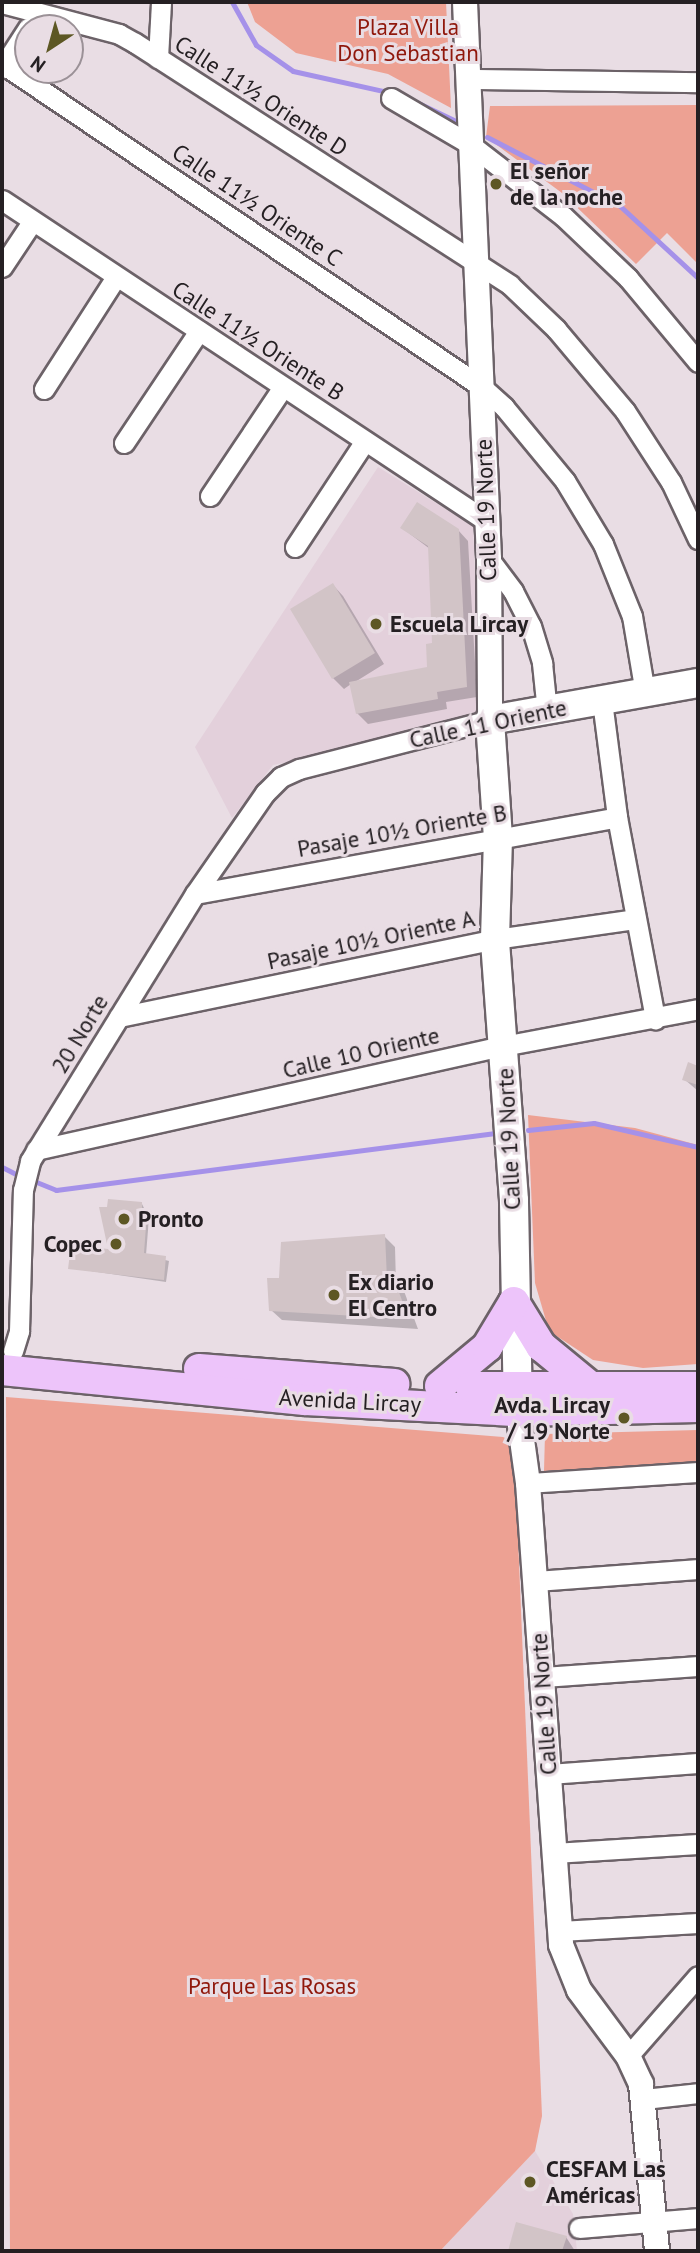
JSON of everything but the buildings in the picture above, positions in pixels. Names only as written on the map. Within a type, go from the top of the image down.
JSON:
[{"type":"main road","name":"Calle 11 Oriente","points":[[490,720],[698,683]]},
{"type":"main road","name":"Calle 19 Norte","points":[[490,720],[498,838],[495,939],[514,1200],[517,1400]]},
{"type":"main road","points":[[440,1386],[487,1347],[514,1302],[541,1346],[591,1387]]},
{"type":"main road","name":"Avenida Lircay","points":[[6,1357],[440,1386],[517,1400],[591,1387],[698,1387]]},
{"type":"main road","name":"Avenida Lircay","points":[[6,1357],[305,1400],[517,1400],[698,1407]]},
{"type":"street","points":[[158,58],[161,2]]},
{"type":"street","name":"Calle 19 Norte","points":[[465,2],[488,522],[490,720]]},
{"type":"street","name":"Calle 11½ Oriente D","points":[[2,4],[18,14]]},
{"type":"street","name":"Calle 11½ Oriente D","points":[[84,30],[119,34],[477,264],[526,299],[599,378],[654,455],[698,539]]},
{"type":"street","points":[[3,66],[14,50]]},
{"type":"street","name":"Calle 11½ Oriente C","points":[[3,66],[482,387],[544,452],[603,544],[632,616],[645,693]]},
{"type":"street","points":[[469,79],[698,82]]},
{"type":"street","points":[[391,99],[471,145],[580,230],[654,306],[698,362]]},
{"type":"street","name":"Calle 11½ Oriente B","points":[[2,200],[488,522]]},
{"type":"street","points":[[2,267],[32,222]]},
{"type":"street","points":[[44,389],[116,277]]},
{"type":"street","points":[[124,443],[198,331]]},
{"type":"street","points":[[210,496],[283,387]]},
{"type":"street","points":[[295,547],[365,441]]},
{"type":"street","points":[[489,559],[513,591],[531,626],[542,663],[547,710]]},
{"type":"street","points":[[602,701],[617,817],[655,1019]]},
{"type":"street","name":"Calle 11 Oriente","points":[[281,777],[490,720]]},
{"type":"street","name":"20 Norte","points":[[6,1357],[19,1331],[23,1190],[36,1150],[195,894],[281,777]]},
{"type":"street","name":"Pasaje 10½ Oriente B","points":[[195,894],[498,838],[538,835],[617,817]]},
{"type":"street","name":"Pasaje 10½ Oriente A","points":[[119,1017],[495,939],[636,919]]},
{"type":"street","name":"Calle 10 Oriente","points":[[36,1150],[503,1046],[698,1009]]},
{"type":"street","name":"Calle 19 Norte","points":[[517,1400],[528,1483],[564,1958],[579,1990],[628,2056],[644,2099],[657,2251]]},
{"type":"street","points":[[528,1483],[698,1472]]},
{"type":"street","points":[[535,1581],[698,1569]]},
{"type":"street","points":[[542,1677],[698,1666]]},
{"type":"street","points":[[548,1774],[698,1763]]},
{"type":"street","points":[[554,1853],[698,1843]]},
{"type":"street","points":[[560,1931],[698,1923]]},
{"type":"street","points":[[628,2056],[698,1976]]},
{"type":"street","points":[[644,2099],[698,2093]]},
{"type":"street","points":[[579,2228],[698,2218]]},
{"type":"shaded area","name":"Escuela Lircay","points":[[378,467],[473,526],[481,722],[273,765],[232,818],[195,747]]},
{"type":"shaded area","name":"CESFAM Las Américas","points":[[535,2151],[573,2214],[577,2251],[440,2251]]},
{"type":"green space","name":"Plaza Villa Don Sebastian","points":[[247,2],[446,2],[451,108],[388,74],[296,53],[255,22]]},
{"type":"green space","name":"Plaza Villa Don Sebastian","points":[[698,105],[698,264],[667,233],[636,264],[562,193],[486,137],[490,106]]},
{"type":"green space","points":[[528,1115],[635,1128],[698,1145],[698,1364],[643,1368],[593,1360],[549,1331],[535,1283]]},
{"type":"green space","name":"Parque Las Rosas","points":[[6,1397],[503,1437],[514,1442],[542,2116],[535,2151],[440,2251],[10,2251]]},
{"type":"green space","points":[[698,1430],[698,1462],[544,1471],[545,1434]]},
{"type":"waterway","points":[[232,2],[256,45],[293,71],[392,93]]},
{"type":"waterway","points":[[414,101],[456,121]]},
{"type":"waterway","points":[[487,137],[620,206],[698,278]]},
{"type":"waterway","points":[[528,1130],[594,1123],[698,1147]]},
{"type":"waterway","points":[[34,1181],[56,1190],[497,1133]]},
{"type":"waterway","points":[[2,1167],[16,1174]]},
{"type":"place","name":"El señor de la noche","points":[[496,184]]},
{"type":"place","name":"Escuela Lircay","points":[[376,624]]},
{"type":"place","name":"Pronto","points":[[124,1219]]},
{"type":"place","name":"Copec","points":[[116,1244]]},
{"type":"place","name":"Ex diario El Centro","points":[[334,1295]]},
{"type":"place","name":"Avda. Lircay / 19 Norte","points":[[624,1418]]},
{"type":"place","name":"CESFAM Las Américas","points":[[530,2182]]}]
